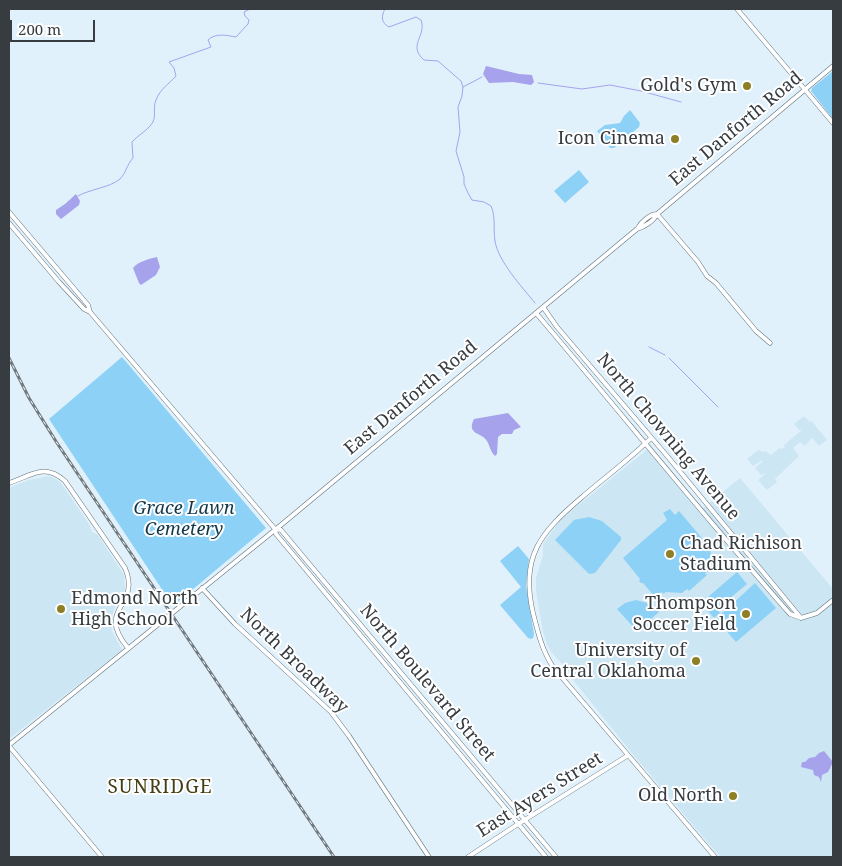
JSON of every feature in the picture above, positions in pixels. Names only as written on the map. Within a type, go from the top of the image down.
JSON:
[{"type":"main road","points":[[738,9],[833,123]]},
{"type":"main road","name":"East Danforth Road","points":[[9,746],[276,529],[637,229],[646,219],[653,214],[657,214],[833,66]]},
{"type":"main road","name":"North Boulevard Street","points":[[9,212],[88,305],[90,312]]},
{"type":"main road","points":[[657,214],[698,262],[707,276],[716,283],[756,331],[770,343]]},
{"type":"main road","points":[[9,223],[14,218]]},
{"type":"main road","name":"North Boulevard Street","points":[[9,223],[59,282],[84,309],[90,312],[276,529],[281,530],[556,857]]},
{"type":"main road","name":"North Chowning Avenue","points":[[543,307],[557,327],[801,618]]},
{"type":"main road","name":"North Chowning Avenue","points":[[536,313],[790,614],[801,618]]},
{"type":"main road","points":[[651,438],[567,509],[550,526],[533,556],[529,583],[531,602],[539,638],[548,660],[627,756],[715,857]]},
{"type":"main road","points":[[9,483],[35,472],[46,471],[55,474],[65,481],[125,568],[129,577],[128,595],[117,612],[115,621],[120,638],[128,648]]},
{"type":"main road","name":"North Boulevard Street","points":[[276,529],[276,534],[546,857]]},
{"type":"main road","name":"North Broadway","points":[[202,588],[234,624],[331,712],[429,857]]},
{"type":"main road","points":[[334,604],[337,596]]},
{"type":"main road","points":[[801,618],[817,613],[833,600]]},
{"type":"main road","points":[[384,664],[387,656]]},
{"type":"main road","points":[[9,746],[102,857]]},
{"type":"main road","name":"East Ayers Street","points":[[468,857],[627,756]]},
{"type":"shaded area","points":[[486,66],[519,74],[532,75],[534,82],[531,85],[513,82],[489,83],[483,74]]},
{"type":"shaded area","points":[[76,194],[80,201],[79,205],[61,219],[56,214],[56,210]]},
{"type":"shaded area","points":[[157,257],[160,267],[156,275],[141,285],[133,268],[141,262]]},
{"type":"shaded area","points":[[508,413],[521,427],[514,430],[512,434],[502,434],[498,437],[497,454],[495,456],[485,438],[473,431],[472,424],[474,419]]},
{"type":"shaded area","points":[[804,416],[810,422],[812,421],[827,440],[819,446],[812,438],[805,446],[800,442],[793,448],[799,456],[775,479],[777,482],[767,490],[758,480],[766,473],[761,475],[755,468],[762,460],[753,466],[747,459],[758,450],[765,451],[771,455],[780,448],[785,447],[784,445],[802,430],[799,430],[794,424]]},
{"type":"shaded area","name":"University of Central Oklahoma","points":[[648,449],[699,511],[740,478],[833,589],[833,857],[720,857],[635,757],[574,681],[568,670],[551,652],[547,644],[536,591],[536,578],[543,555],[543,544],[566,515]]},
{"type":"shaded area","name":"Edmond North High School","points":[[49,476],[61,483],[89,524],[92,532],[98,535],[124,575],[125,590],[115,607],[111,619],[112,631],[122,650],[9,739],[9,488],[29,480]]},
{"type":"shaded area","points":[[824,751],[833,762],[828,772],[822,775],[821,782],[819,777],[814,775],[813,770],[801,767],[802,762]]},
{"type":"green space","points":[[833,71],[833,119],[811,91],[812,88]]},
{"type":"green space","points":[[630,110],[640,123],[639,127],[614,148],[610,148],[597,131],[605,125],[620,123]]},
{"type":"green space","points":[[579,170],[589,182],[565,203],[554,191]]},
{"type":"green space","name":"Grace Lawn Cemetery","points":[[122,357],[266,528],[173,606],[49,419]]},
{"type":"green space","name":"Chad Richison Stadium","points":[[670,509],[675,515],[679,511],[712,550],[710,552],[715,557],[711,560],[709,571],[705,573],[707,575],[689,591],[687,589],[682,593],[666,592],[663,594],[662,592],[655,597],[639,581],[640,579],[623,558],[667,520],[663,513]]},
{"type":"green space","points":[[589,517],[602,521],[621,537],[621,540],[595,573],[589,574],[555,540],[574,520]]},
{"type":"green space","points":[[518,546],[529,559],[526,585],[534,634],[531,639],[528,638],[500,605],[521,587],[500,561]]},
{"type":"green space","points":[[737,572],[747,584],[717,609],[720,613],[714,618],[704,606],[711,601],[708,597]]},
{"type":"green space","name":"Thompson Soccer Field","points":[[755,583],[776,608],[736,642],[716,619]]},
{"type":"green space","points":[[636,600],[647,603],[659,612],[638,630],[617,609],[625,603]]},
{"type":"waterway","points":[[78,196],[116,182],[122,177],[133,158],[132,142],[152,123],[158,96],[176,76],[174,68],[169,62],[211,47],[208,40],[214,36],[236,37],[248,24],[249,20],[244,12],[250,9]]},
{"type":"waterway","points":[[385,9],[382,19],[389,27],[416,17],[421,20],[422,31],[417,45],[419,55],[424,60],[438,61],[461,81],[463,87],[462,96],[458,107],[460,132],[456,151],[464,177],[464,184],[472,200],[484,202],[491,206],[497,249],[511,274],[535,303]]},
{"type":"waterway","points":[[463,87],[482,77]]},
{"type":"waterway","points":[[538,83],[582,89],[610,85],[681,102]]},
{"type":"waterway","points":[[649,347],[665,355]]},
{"type":"waterway","points":[[669,358],[718,407]]},
{"type":"railway","points":[[9,358],[29,398],[57,443],[334,857]]},
{"type":"place","name":"Gold's Gym","points":[[747,86]]},
{"type":"place","name":"Icon Cinema","points":[[675,139]]},
{"type":"place","name":"Chad Richison Stadium","points":[[670,554]]},
{"type":"place","name":"Edmond North High School","points":[[61,609]]},
{"type":"place","name":"Thompson Soccer Field","points":[[746,614]]},
{"type":"place","name":"University of Central Oklahoma","points":[[696,661]]},
{"type":"place","name":"Old North","points":[[733,796]]},
{"type":"district","name":"SUNRIDGE","points":[[160,788]]}]
